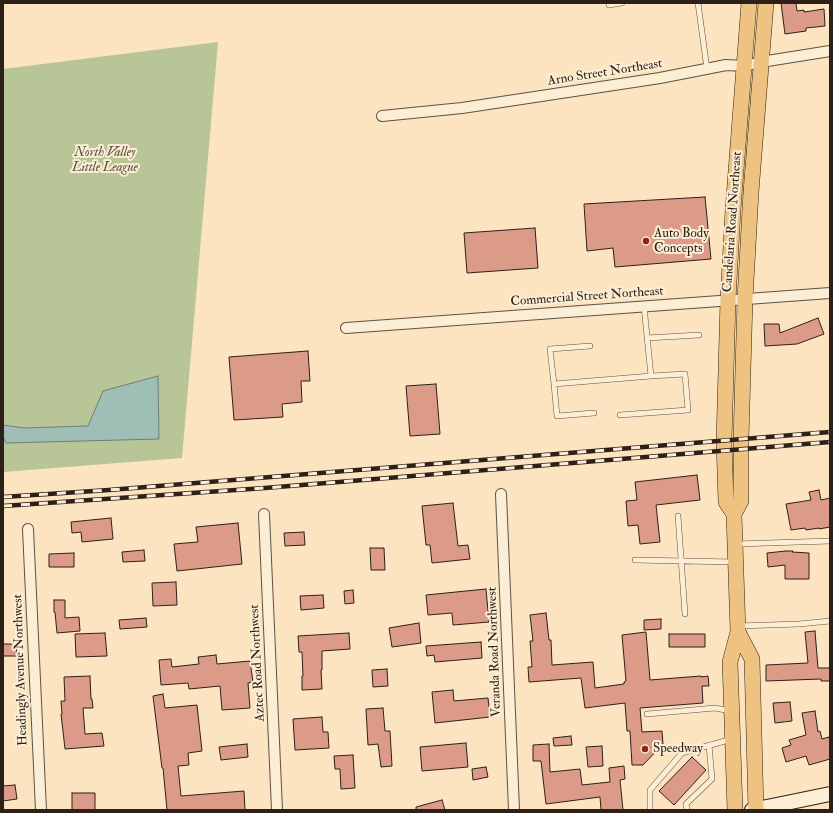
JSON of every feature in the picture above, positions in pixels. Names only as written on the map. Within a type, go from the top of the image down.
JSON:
[{"type":"main road","name":"Candelaria Road Northeast","points":[[749,3],[733,210],[728,300],[724,441],[726,502],[734,514],[741,501],[744,299],[766,3]]},
{"type":"main road","points":[[734,514],[737,629],[730,662],[735,810]]},
{"type":"main road","points":[[737,629],[752,659],[755,809],[830,794]]},
{"type":"street","name":"Arno Street Northeast","points":[[382,116],[470,106],[660,78],[726,65],[744,66],[830,50]]},
{"type":"street","name":"Commercial Street Northeast","points":[[346,328],[830,293]]},
{"type":"street","name":"Veranda Road Northwest","points":[[501,494],[514,810]]},
{"type":"street","name":"Aztec Road Northwest","points":[[264,514],[277,810]]},
{"type":"street","name":"Headingly Avenue Northwest","points":[[28,529],[41,810]]},
{"type":"lane","points":[[609,5],[622,3]]},
{"type":"lane","points":[[698,3],[707,69]]},
{"type":"lane","points":[[644,306],[651,376]]},
{"type":"lane","points":[[647,338],[699,335]]},
{"type":"lane","points":[[590,346],[550,349],[557,416],[594,412]]},
{"type":"lane","points":[[554,384],[685,374],[688,410],[620,415]]},
{"type":"lane","points":[[678,516],[685,614]]},
{"type":"lane","points":[[735,544],[830,541]]},
{"type":"lane","points":[[635,560],[735,562]]},
{"type":"lane","points":[[737,629],[830,621]]},
{"type":"lane","points":[[647,714],[715,708],[732,711]]},
{"type":"lane","points":[[650,810],[650,790],[682,753],[732,738]]},
{"type":"lane","points":[[686,810],[686,804],[712,779],[710,745]]},
{"type":"green space","name":"North Valley Little League","points":[[218,42],[182,458],[3,472],[3,69]]},
{"type":"water","points":[[158,376],[159,439],[6,443],[3,437],[3,425],[24,428],[88,426],[103,391]]},
{"type":"building","points":[[781,3],[796,3],[797,11],[804,10],[804,12],[824,9],[825,26],[806,28],[806,31],[785,34]]},
{"type":"building","points":[[705,197],[711,259],[615,267],[613,248],[587,251],[584,204]]},
{"type":"building","points":[[535,228],[538,268],[467,273],[464,233]]},
{"type":"building","points":[[818,318],[824,334],[797,344],[765,346],[764,324],[779,324],[780,333]]},
{"type":"building","points":[[308,351],[310,381],[301,381],[302,402],[282,404],[283,417],[234,420],[229,357]]},
{"type":"building","points":[[436,384],[440,434],[410,436],[406,386]]},
{"type":"building","points":[[697,475],[700,500],[656,505],[660,542],[640,544],[638,525],[628,526],[626,501],[637,500],[635,482]]},
{"type":"building","points":[[819,490],[821,500],[830,498],[830,527],[791,530],[786,504],[811,500],[809,492]]},
{"type":"building","points":[[453,503],[458,546],[468,545],[470,559],[432,563],[430,545],[426,545],[422,506]]},
{"type":"building","points":[[111,518],[113,539],[82,542],[81,532],[72,533],[71,522]]},
{"type":"building","points":[[238,523],[242,564],[177,571],[174,544],[198,542],[196,527]]},
{"type":"building","points":[[304,532],[305,545],[285,546],[284,533]]},
{"type":"building","points":[[370,548],[384,548],[385,570],[371,570]]},
{"type":"building","points":[[144,550],[145,561],[123,562],[122,552]]},
{"type":"building","points":[[786,551],[809,553],[809,579],[785,579],[785,565],[768,567],[767,553]]},
{"type":"building","points":[[74,553],[74,567],[49,567],[49,554]]},
{"type":"building","points":[[176,582],[177,605],[153,606],[152,583]]},
{"type":"building","points":[[486,589],[489,622],[453,625],[452,613],[428,615],[426,595]]},
{"type":"building","points":[[353,590],[354,603],[345,604],[344,591]]},
{"type":"building","points":[[323,595],[324,608],[301,610],[300,596]]},
{"type":"building","points":[[54,600],[65,600],[65,618],[79,617],[80,631],[57,633]]},
{"type":"building","points":[[546,613],[549,640],[551,640],[552,665],[593,662],[595,688],[624,684],[626,681],[622,635],[646,632],[650,680],[708,676],[709,686],[702,686],[703,703],[640,708],[642,732],[662,731],[663,744],[643,765],[632,765],[630,731],[627,731],[625,703],[585,708],[581,678],[529,682],[528,667],[532,667],[530,641],[533,641],[530,615]]},
{"type":"building","points":[[146,618],[147,627],[120,629],[119,620]]},
{"type":"building","points":[[661,619],[661,629],[644,630],[644,620]]},
{"type":"building","points":[[419,623],[421,643],[392,647],[389,628]]},
{"type":"building","points":[[815,631],[818,668],[830,668],[830,681],[821,681],[821,679],[766,681],[766,665],[808,663],[805,632]]},
{"type":"building","points":[[105,633],[107,656],[76,657],[75,634]]},
{"type":"building","points":[[349,633],[350,649],[322,651],[322,689],[302,690],[302,652],[299,652],[298,636]]},
{"type":"building","points":[[669,634],[705,634],[705,647],[669,647]]},
{"type":"building","points":[[481,642],[482,658],[435,662],[434,655],[427,656],[426,646]]},
{"type":"building","points":[[3,644],[16,644],[17,656],[3,656]]},
{"type":"building","points":[[216,655],[217,664],[250,661],[253,682],[248,683],[250,708],[222,710],[220,686],[189,689],[188,683],[161,685],[159,660],[171,659],[172,667],[199,664],[198,657]]},
{"type":"building","points":[[387,669],[388,686],[373,687],[372,670]]},
{"type":"building","points":[[90,676],[93,708],[83,708],[85,734],[102,733],[104,746],[65,749],[61,714],[61,701],[65,701],[64,677]]},
{"type":"building","points":[[453,690],[454,701],[488,698],[490,717],[435,723],[432,692]]},
{"type":"building","points":[[163,694],[165,708],[197,705],[202,751],[188,753],[189,765],[178,766],[181,796],[244,791],[245,810],[167,810],[153,696]]},
{"type":"building","points":[[790,702],[792,721],[775,723],[773,703]]},
{"type":"building","points":[[383,708],[385,731],[390,731],[392,766],[381,767],[378,744],[368,745],[366,709]]},
{"type":"building","points":[[815,711],[818,732],[820,731],[822,739],[829,737],[830,759],[809,765],[806,756],[786,762],[782,748],[791,745],[789,740],[806,735],[802,713]]},
{"type":"building","points":[[322,717],[323,732],[328,732],[329,748],[295,750],[293,719]]},
{"type":"building","points":[[571,736],[572,745],[554,746],[553,738]]},
{"type":"building","points":[[466,743],[468,767],[422,771],[420,747]]},
{"type":"building","points":[[247,744],[248,757],[221,760],[219,747]]},
{"type":"building","points":[[549,744],[550,772],[580,769],[582,785],[610,782],[609,768],[624,766],[625,779],[620,780],[623,810],[601,810],[600,797],[546,804],[541,761],[533,761],[533,745]]},
{"type":"building","points":[[602,746],[603,766],[588,767],[586,747]]},
{"type":"building","points":[[353,755],[355,788],[341,789],[340,769],[335,769],[334,756]]},
{"type":"building","points":[[692,757],[706,770],[674,805],[659,791]]},
{"type":"building","points":[[486,767],[488,777],[473,780],[472,769]]},
{"type":"building","points":[[15,785],[17,799],[3,801],[3,786]]},
{"type":"building","points":[[72,793],[95,793],[95,810],[72,810]]},
{"type":"building","points":[[442,800],[445,810],[416,810],[416,807]]},
{"type":"railway","points":[[3,497],[109,490],[830,432]]},
{"type":"railway","points":[[3,506],[265,488],[830,442]]},
{"type":"place","name":"Auto Body Concepts","points":[[646,241]]},
{"type":"place","name":"Speedway","points":[[645,749]]}]
